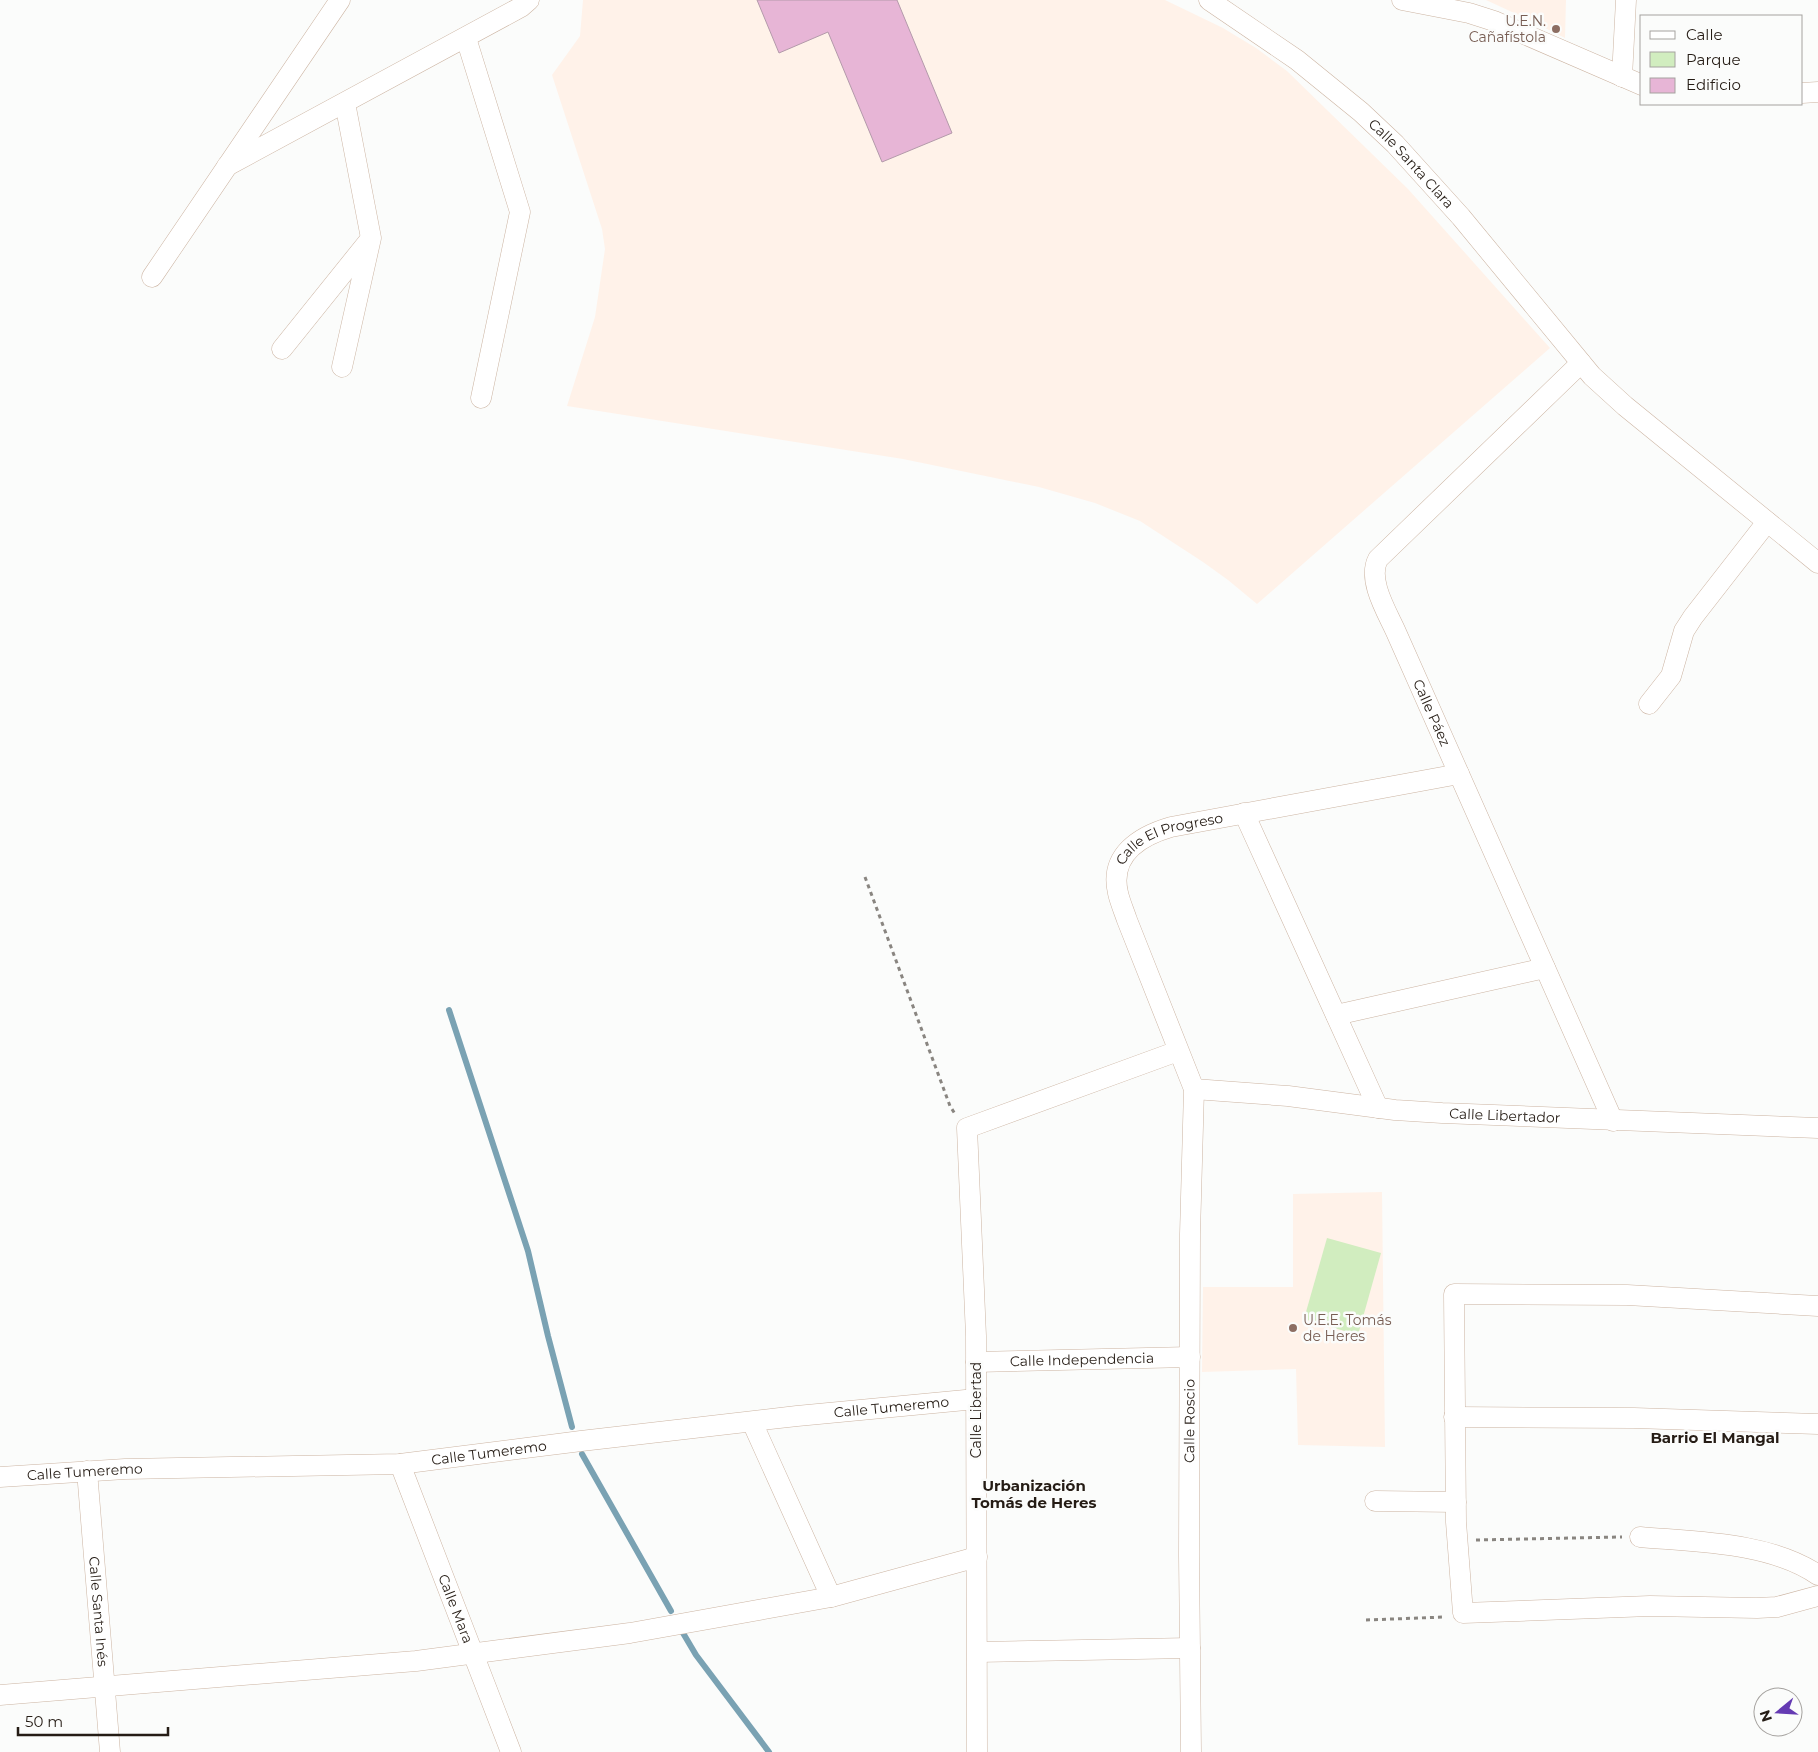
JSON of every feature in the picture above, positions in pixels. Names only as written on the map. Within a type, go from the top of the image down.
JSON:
[{"type":"street","points":[[152,277],[340,0]]},
{"type":"street","points":[[227,166],[522,8],[529,0]]},
{"type":"street","name":"Calle Santa Clara","points":[[1209,0],[1320,77],[1361,112],[1394,144],[1461,217],[1592,376],[1625,406],[1818,563]]},
{"type":"street","points":[[1402,0],[1437,3],[1494,21],[1640,84]]},
{"type":"street","points":[[1622,77],[1626,0]]},
{"type":"street","points":[[466,38],[520,212],[481,398]]},
{"type":"street","points":[[1803,93],[1818,92]]},
{"type":"street","points":[[342,367],[371,238],[345,103]]},
{"type":"street","points":[[282,348],[371,238]]},
{"type":"street","name":"Calle Páez","points":[[1581,363],[1378,559],[1374,576],[1377,587],[1459,774],[1613,1121]]},
{"type":"street","points":[[1649,704],[1671,676],[1684,631],[1692,617],[1767,522]]},
{"type":"street","name":"Calle El Progreso","points":[[1194,1088],[1121,902],[1116,881],[1122,859],[1127,851],[1140,840],[1157,831],[1209,819],[1459,774]]},
{"type":"street","points":[[1244,813],[1378,1108]]},
{"type":"street","points":[[1336,1015],[1545,968]]},
{"type":"street","points":[[967,1128],[1178,1051]]},
{"type":"street","name":"Calle Libertador","points":[[1194,1088],[1288,1096],[1442,1114],[1818,1128]]},
{"type":"street","name":"Calle Roscio","points":[[1191,1752],[1190,1234],[1194,1088]]},
{"type":"street","name":"Calle Libertad","points":[[967,1128],[976,1362],[978,1752]]},
{"type":"street","points":[[1818,1306],[1627,1295],[1454,1294],[1456,1502],[1463,1613],[1650,1606],[1757,1608],[1777,1607],[1818,1596]]},
{"type":"street","name":"Calle Independencia","points":[[976,1362],[1190,1357]]},
{"type":"street","name":"Calle Tumeremo","points":[[0,1477],[135,1469],[400,1464],[581,1441],[976,1399]]},
{"type":"street","points":[[1454,1417],[1644,1418],[1818,1424]]},
{"type":"street","points":[[752,1422],[831,1597]]},
{"type":"street","name":"Calle Mara","points":[[400,1464],[511,1752]]},
{"type":"street","name":"Calle Santa Inés","points":[[87,1472],[110,1752]]},
{"type":"street","points":[[1375,1501],[1456,1502]]},
{"type":"street","points":[[1640,1537],[1727,1545],[1760,1551],[1793,1562],[1818,1575]]},
{"type":"street","points":[[0,1696],[416,1661],[630,1633],[831,1597],[977,1557]]},
{"type":"street","points":[[978,1652],[1190,1648]]},
{"type":"path","points":[[865,878],[950,1106],[967,1128]]},
{"type":"path","points":[[1458,1540],[1640,1537]]},
{"type":"path","points":[[1366,1620],[1437,1618],[1463,1613]]},
{"type":"shaded area","points":[[583,0],[1165,0],[1223,28],[1256,48],[1287,71],[1408,189],[1550,348],[1257,604],[1203,562],[1140,521],[1095,503],[1039,487],[903,459],[567,406],[595,317],[605,249],[602,229],[552,75],[580,36]]},
{"type":"shaded area","name":"U.E.N. Cañafístola","points":[[1486,0],[1566,0],[1565,38],[1527,19]]},
{"type":"shaded area","name":"U.E.E. Tomás de Heres","points":[[1382,1192],[1385,1447],[1298,1445],[1296,1369],[1202,1372],[1203,1287],[1293,1287],[1293,1194]]},
{"type":"green space","points":[[1327,1238],[1381,1253],[1358,1335],[1304,1319]]},
{"type":"building","points":[[757,0],[897,0],[952,133],[882,162],[828,32],[779,53]]},
{"type":"waterway","points":[[449,1010],[528,1251],[572,1427]]},
{"type":"waterway","points":[[582,1454],[671,1611]]},
{"type":"waterway","points":[[683,1633],[696,1655],[769,1752]]},
{"type":"place","name":"U.E.N. Cañafístola","points":[[1556,29]]},
{"type":"place","name":"U.E.E. Tomás de Heres","points":[[1293,1328]]},
{"type":"district","name":"Barrio El Mangal","points":[[1715,1437]]},
{"type":"district","name":"Urbanización Tomás de Heres","points":[[1034,1494]]}]
